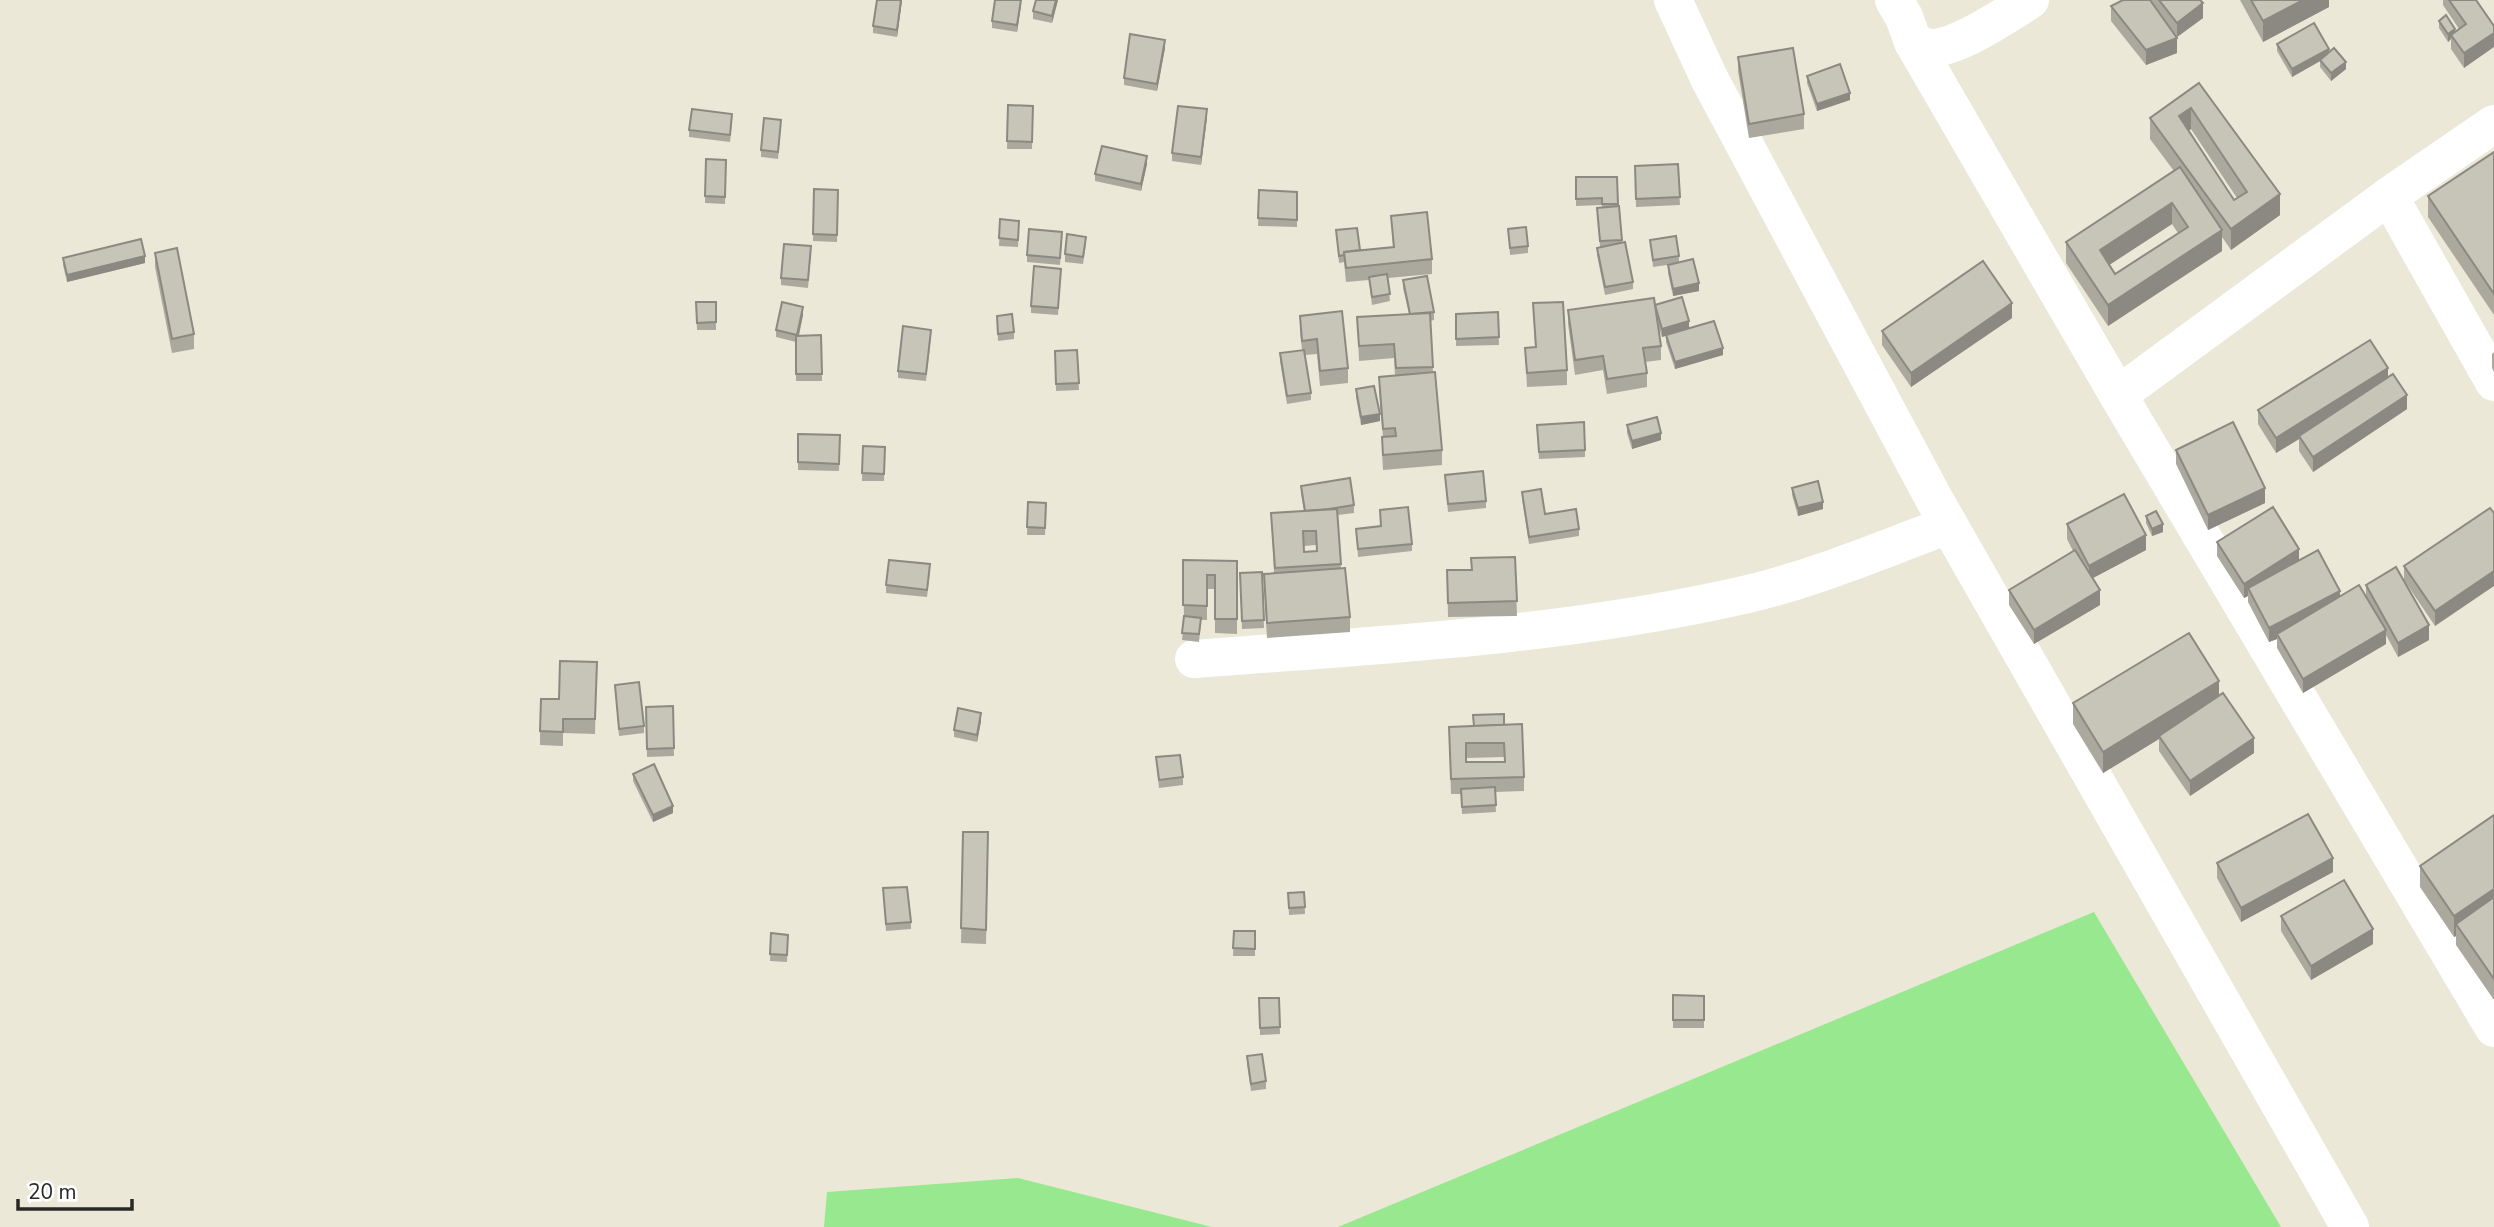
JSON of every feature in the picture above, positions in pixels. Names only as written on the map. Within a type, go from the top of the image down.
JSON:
[{"type":"street","points":[[1673,0],[1710,80],[1949,525],[2350,1227]]},
{"type":"street","points":[[1894,0],[1904,17],[1913,42],[2118,395],[2494,1028]]},
{"type":"street","points":[[1913,42],[1932,48],[1956,41],[1999,20],[2030,0]]},
{"type":"street","points":[[2118,395],[2389,196],[2494,124]]},
{"type":"street","points":[[2389,196],[2494,382]]},
{"type":"street","points":[[1194,659],[1465,638],[1584,625],[1749,594],[1949,525]]},
{"type":"green space","points":[[2094,912],[2281,1227],[1338,1227]]},
{"type":"green space","points":[[1018,1178],[1212,1227],[824,1227],[827,1192]]},
{"type":"building","points":[[877,0],[901,0],[897,30],[873,26]]},
{"type":"building","points":[[995,0],[1021,0],[1017,25],[992,21]]},
{"type":"building","points":[[1036,0],[1056,0],[1052,16],[1033,11]]},
{"type":"building","points":[[2123,0],[2150,0],[2177,38],[2146,50],[2111,6]]},
{"type":"building","points":[[2159,0],[2200,0],[2203,3],[2177,23]]},
{"type":"building","points":[[2251,0],[2303,0],[2263,21]]},
{"type":"building","points":[[2449,0],[2476,0],[2494,26],[2494,33],[2464,53],[2451,35],[2466,24]]},
{"type":"building","points":[[2446,15],[2455,29],[2448,34],[2439,21]]},
{"type":"building","points":[[2314,23],[2329,49],[2292,69],[2277,44]]},
{"type":"building","points":[[1130,34],[1165,40],[1157,84],[1124,78]]},
{"type":"building","points":[[1793,48],[1804,114],[1749,124],[1738,57]]},
{"type":"building","points":[[2334,48],[2346,62],[2331,73],[2320,60]]},
{"type":"building","points":[[1840,64],[1850,93],[1817,104],[1807,76]]},
{"type":"building","points":[[2199,83],[2280,194],[2231,229],[2150,118]],"holes":[[[2191,108],[2247,192],[2234,200],[2179,116]]]},
{"type":"building","points":[[1008,105],[1033,106],[1032,142],[1007,141]]},
{"type":"building","points":[[1178,106],[1207,109],[1201,157],[1172,153]]},
{"type":"building","points":[[692,109],[732,114],[730,135],[689,130]]},
{"type":"building","points":[[764,118],[781,120],[778,152],[761,150]]},
{"type":"building","points":[[1102,146],[1147,156],[1141,184],[1095,174]]},
{"type":"building","points":[[2494,152],[2494,294],[2428,196]]},
{"type":"building","points":[[706,159],[726,160],[725,197],[705,196]]},
{"type":"building","points":[[1678,164],[1680,197],[1636,199],[1635,166]]},
{"type":"building","points":[[2180,167],[2222,230],[2108,305],[2066,242]],"holes":[[[2172,203],[2188,227],[2115,274],[2100,250]]]},
{"type":"building","points":[[1576,177],[1617,177],[1618,204],[1602,204],[1602,198],[1576,199]]},
{"type":"building","points":[[814,189],[838,190],[837,235],[813,234]]},
{"type":"building","points":[[1259,190],[1297,192],[1297,220],[1258,218]]},
{"type":"building","points":[[1619,206],[1622,240],[1600,241],[1597,208]]},
{"type":"building","points":[[1427,212],[1432,259],[1346,268],[1344,252],[1394,247],[1391,216]]},
{"type":"building","points":[[1000,219],[1019,221],[1018,240],[999,238]]},
{"type":"building","points":[[1526,227],[1528,246],[1510,248],[1508,229]]},
{"type":"building","points":[[1357,228],[1360,250],[1344,252],[1344,255],[1339,256],[1336,230]]},
{"type":"building","points":[[1029,229],[1062,232],[1060,258],[1027,255]]},
{"type":"building","points":[[1067,234],[1086,237],[1083,257],[1065,254]]},
{"type":"building","points":[[1676,236],[1679,256],[1653,260],[1650,240]]},
{"type":"building","points":[[141,239],[145,256],[67,275],[63,258]]},
{"type":"building","points":[[1625,242],[1633,282],[1605,287],[1597,248]]},
{"type":"building","points":[[784,244],[811,246],[808,280],[781,278]]},
{"type":"building","points":[[177,248],[194,334],[172,339],[155,253]]},
{"type":"building","points":[[1693,259],[1699,283],[1673,289],[1668,265]]},
{"type":"building","points":[[1983,261],[2012,303],[1911,373],[1882,331]]},
{"type":"building","points":[[1034,266],[1061,269],[1058,308],[1031,306]]},
{"type":"building","points":[[1387,274],[1390,294],[1372,297],[1369,277]]},
{"type":"building","points":[[1427,276],[1434,312],[1410,314],[1403,280]]},
{"type":"building","points":[[1682,297],[1689,321],[1662,329],[1655,305]]},
{"type":"building","points":[[1654,298],[1661,346],[1643,348],[1647,373],[1607,379],[1603,356],[1575,360],[1568,310]]},
{"type":"building","points":[[696,302],[716,302],[716,322],[697,323]]},
{"type":"building","points":[[782,302],[803,307],[797,335],[776,330]]},
{"type":"building","points":[[1563,302],[1567,370],[1527,373],[1525,348],[1536,347],[1533,303]]},
{"type":"building","points":[[1342,311],[1348,368],[1320,371],[1317,339],[1302,341],[1300,316]]},
{"type":"building","points":[[1498,312],[1499,337],[1456,339],[1456,314]]},
{"type":"building","points":[[1430,313],[1433,367],[1396,368],[1394,344],[1359,346],[1357,317]]},
{"type":"building","points":[[1012,314],[1014,332],[998,334],[997,316]]},
{"type":"building","points":[[1714,321],[1723,348],[1675,362],[1666,335]]},
{"type":"building","points":[[903,326],[931,330],[926,374],[898,371]]},
{"type":"building","points":[[821,335],[822,374],[796,374],[796,336]]},
{"type":"building","points":[[2370,340],[2388,368],[2276,438],[2258,410]]},
{"type":"building","points":[[1077,350],[1079,383],[1056,384],[1055,351]]},
{"type":"building","points":[[1304,350],[1311,393],[1287,396],[1280,353]]},
{"type":"building","points":[[1435,372],[1442,450],[1383,455],[1382,437],[1396,436],[1395,428],[1383,429],[1379,377]]},
{"type":"building","points":[[2393,374],[2407,395],[2313,457],[2299,436]]},
{"type":"building","points":[[1374,386],[1380,414],[1361,417],[1356,389]]},
{"type":"building","points":[[1657,417],[1661,433],[1632,441],[1627,425]]},
{"type":"building","points":[[1584,422],[1585,450],[1539,452],[1537,425]]},
{"type":"building","points":[[2233,422],[2265,488],[2208,515],[2176,450]]},
{"type":"building","points":[[798,434],[840,435],[839,464],[798,462]]},
{"type":"building","points":[[863,446],[885,447],[884,474],[862,473]]},
{"type":"building","points":[[1483,471],[1486,501],[1448,504],[1445,475]]},
{"type":"building","points":[[1350,478],[1354,505],[1305,511],[1301,486]]},
{"type":"building","points":[[1818,481],[1823,502],[1798,508],[1792,488]]},
{"type":"building","points":[[1541,489],[1545,514],[1576,509],[1579,529],[1529,537],[1522,492]]},
{"type":"building","points":[[2124,494],[2146,535],[2089,566],[2067,524]]},
{"type":"building","points":[[1028,502],[1046,503],[1045,528],[1027,527]]},
{"type":"building","points":[[1408,507],[1412,544],[1358,549],[1356,529],[1381,526],[1380,510]]},
{"type":"building","points":[[2273,507],[2299,549],[2244,584],[2217,542]]},
{"type":"building","points":[[2490,508],[2494,513],[2494,571],[2435,611],[2404,566]]},
{"type":"building","points":[[1337,509],[1341,564],[1275,568],[1271,513]],"holes":[[[1303,531],[1316,531],[1317,551],[1304,552]]]},
{"type":"building","points":[[2156,511],[2163,524],[2152,529],[2146,516]]},
{"type":"building","points":[[2075,550],[2100,590],[2034,630],[2009,590]]},
{"type":"building","points":[[2318,550],[2340,591],[2269,628],[2248,588]]},
{"type":"building","points":[[1515,557],[1517,601],[1448,603],[1447,570],[1472,570],[1471,558]]},
{"type":"building","points":[[889,560],[930,564],[927,590],[886,585]]},
{"type":"building","points":[[1183,560],[1237,561],[1237,619],[1215,619],[1215,575],[1207,575],[1207,606],[1183,605]]},
{"type":"building","points":[[2396,567],[2429,625],[2398,643],[2366,585]]},
{"type":"building","points":[[1345,568],[1350,617],[1267,623],[1264,574]]},
{"type":"building","points":[[1262,572],[1264,620],[1242,621],[1240,573]]},
{"type":"building","points":[[2359,585],[2386,630],[2303,679],[2277,634]]},
{"type":"building","points":[[1184,616],[1201,618],[1199,634],[1182,633]]},
{"type":"building","points":[[2189,633],[2219,681],[2103,752],[2073,703]]},
{"type":"building","points":[[560,661],[597,662],[595,719],[563,719],[563,732],[540,731],[541,699],[559,699]]},
{"type":"building","points":[[639,682],[644,726],[619,729],[615,685]]},
{"type":"building","points":[[2223,693],[2254,738],[2190,781],[2159,736]]},
{"type":"building","points":[[673,706],[674,748],[647,749],[646,707]]},
{"type":"building","points":[[958,708],[981,713],[977,735],[954,730]]},
{"type":"building","points":[[1504,714],[1504,725],[1474,726],[1473,715]]},
{"type":"building","points":[[1522,724],[1524,777],[1451,779],[1449,727]],"holes":[[[1466,743],[1504,743],[1505,762],[1466,762]]]},
{"type":"building","points":[[1180,755],[1183,777],[1159,780],[1156,757]]},
{"type":"building","points":[[654,764],[673,806],[653,815],[633,774]]},
{"type":"building","points":[[1495,787],[1496,805],[1462,807],[1461,789]]},
{"type":"building","points":[[2308,814],[2333,858],[2241,908],[2217,863]]},
{"type":"building","points":[[2494,815],[2494,889],[2454,916],[2420,866]]},
{"type":"building","points":[[963,832],[988,832],[986,930],[961,928]]},
{"type":"building","points":[[2344,880],[2373,929],[2311,966],[2281,916]]},
{"type":"building","points":[[907,887],[911,922],[886,924],[883,888]]},
{"type":"building","points":[[1304,892],[1305,907],[1289,908],[1288,893]]},
{"type":"building","points":[[2494,897],[2494,979],[2456,924]]},
{"type":"building","points":[[1234,931],[1255,931],[1255,949],[1233,948]]},
{"type":"building","points":[[771,933],[788,935],[787,955],[770,954]]},
{"type":"building","points":[[1673,995],[1704,996],[1704,1020],[1673,1020]]},
{"type":"building","points":[[1259,998],[1279,998],[1280,1027],[1260,1028]]},
{"type":"building","points":[[1262,1054],[1266,1081],[1251,1084],[1247,1056]]}]
